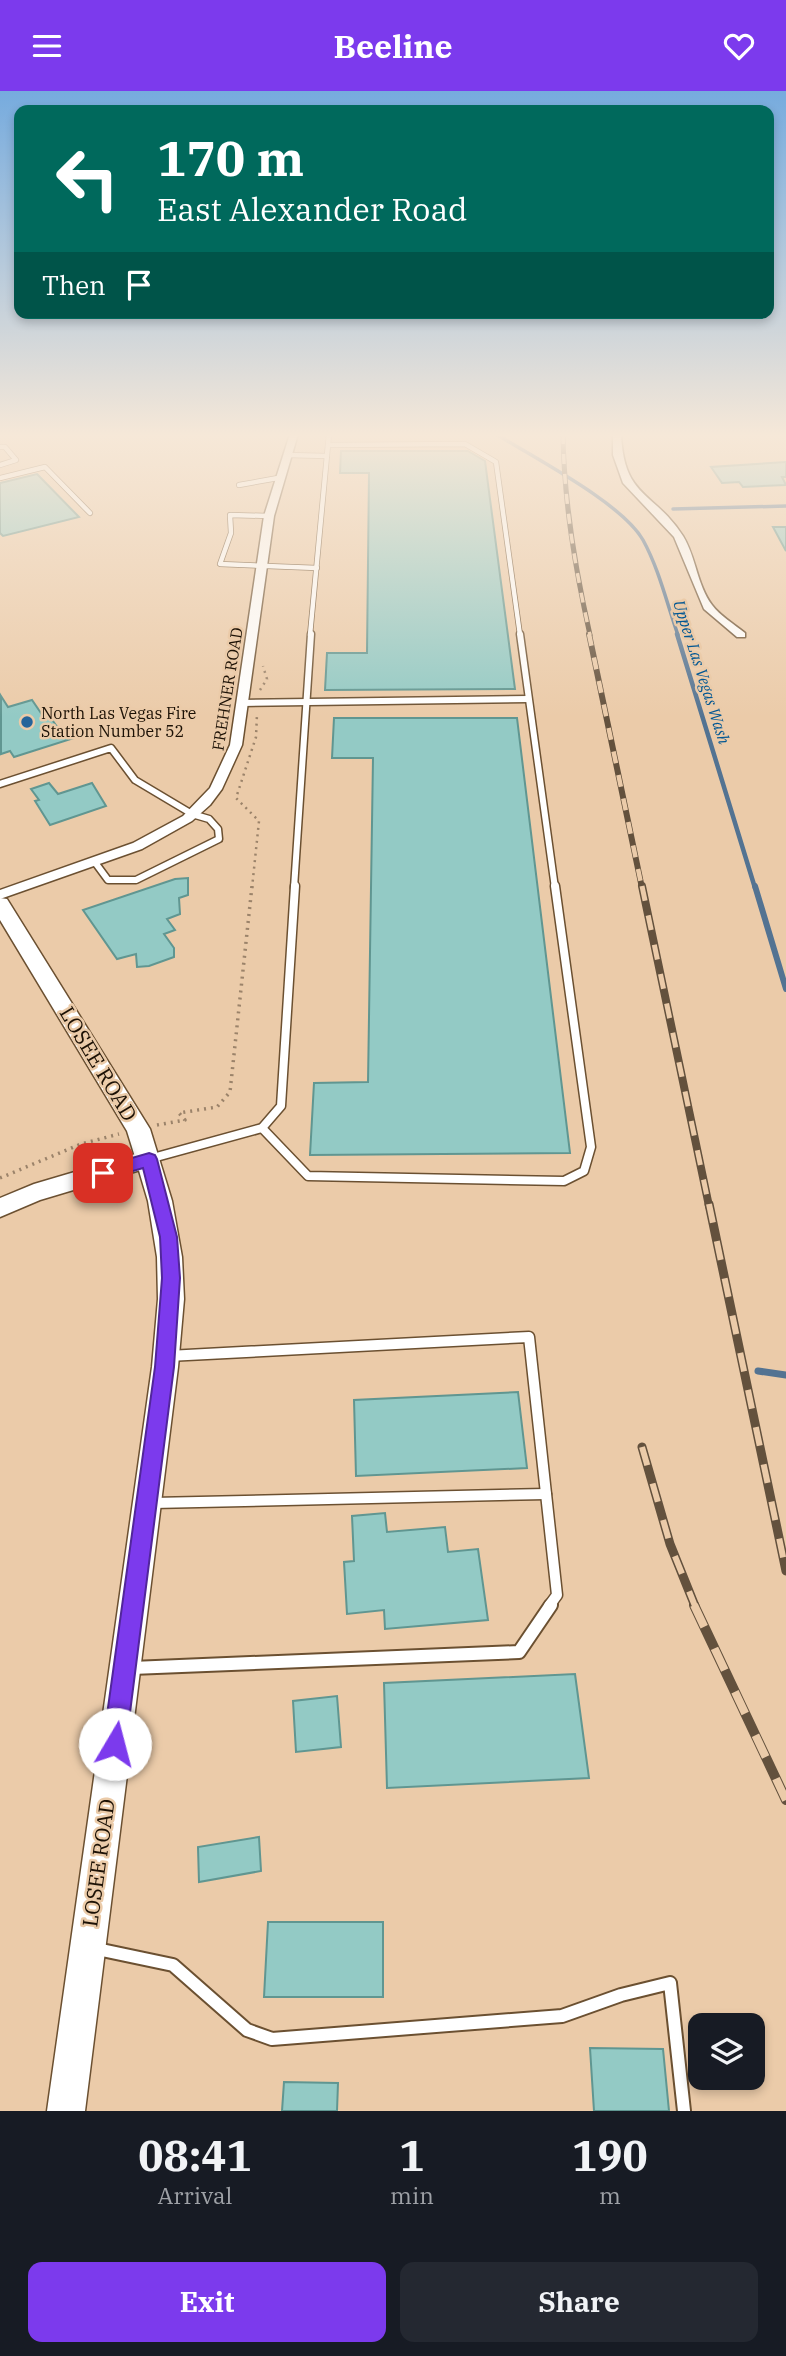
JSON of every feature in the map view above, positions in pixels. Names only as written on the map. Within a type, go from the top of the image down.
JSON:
[{"type":"main road","name":"LOSEE ROAD","points":[[3,916],[138,1129],[149,1159],[169,1237],[171,1278],[165,1356],[66,2111]]},
{"type":"street","name":"FREHNER ROAD","points":[[0,895],[157,836],[192,814],[214,791],[230,764],[242,703],[267,528]]},
{"type":"street","points":[[671,528],[685,548],[706,604],[741,635]]},
{"type":"street","points":[[0,1208],[34,1193],[149,1159]]},
{"type":"lane","points":[[231,528],[220,564],[317,568]]},
{"type":"lane","points":[[149,1159],[262,1128],[281,1106],[306,701],[321,528]]},
{"type":"lane","points":[[262,1128],[308,1176],[564,1181],[584,1171],[591,1147],[505,528]]},
{"type":"lane","points":[[242,703],[528,699]]},
{"type":"lane","points":[[0,784],[111,748],[135,780],[192,814],[209,819],[218,829],[219,839],[136,880],[108,880],[94,861]]},
{"type":"lane","points":[[125,1668],[519,1652],[557,1595],[529,1337],[165,1356]]},
{"type":"lane","points":[[147,1503],[546,1494]]},
{"type":"lane","points":[[88,1946],[149,1962],[173,1965],[247,2030],[272,2039],[562,2016],[621,1995],[670,1983],[684,2111]]},
{"type":"path","points":[[0,1178],[81,1144],[185,1120],[179,1112],[217,1107],[230,1092],[259,821],[236,798],[256,737],[257,702],[267,679],[263,668],[265,655]]},
{"type":"building","points":[[0,528],[34,528],[3,536]]},
{"type":"building","points":[[368,528],[494,528],[515,689],[325,690],[327,653],[367,653]]},
{"type":"building","points":[[774,528],[786,528],[786,551]]},
{"type":"building","name":"North Las Vegas Fire Station Number 52","points":[[1,696],[8,707],[32,700],[43,716],[48,714],[60,731],[67,728],[74,738],[14,757],[10,751],[1,754]]},
{"type":"building","points":[[334,718],[517,718],[570,1153],[310,1155],[314,1083],[368,1082],[373,758],[332,758]]},
{"type":"building","points":[[49,783],[58,794],[92,783],[106,806],[50,825],[31,789]]},
{"type":"building","points":[[188,878],[188,895],[179,898],[180,914],[167,919],[175,930],[164,934],[174,948],[174,957],[149,966],[137,967],[136,954],[117,959],[83,910],[175,879]]},
{"type":"building","points":[[518,1392],[527,1468],[356,1476],[354,1400]]},
{"type":"building","points":[[385,1513],[387,1532],[445,1527],[448,1552],[478,1549],[488,1620],[385,1629],[384,1610],[347,1614],[344,1562],[354,1561],[352,1516]]},
{"type":"building","points":[[575,1674],[589,1778],[387,1788],[384,1683]]},
{"type":"building","points":[[337,1696],[341,1747],[296,1752],[293,1701]]},
{"type":"building","points":[[259,1837],[261,1871],[199,1882],[198,1847]]},
{"type":"building","points":[[268,1922],[383,1922],[383,1997],[264,1997]]},
{"type":"building","points":[[590,2048],[663,2049],[669,2111],[594,2111]]},
{"type":"building","points":[[284,2082],[338,2083],[337,2111],[282,2111]]},
{"type":"waterway","name":"Upper Las Vegas Wash","points":[[634,528],[654,563],[678,635]]},
{"type":"waterway","name":"Upper Las Vegas Wash","points":[[677,634],[755,888]]},
{"type":"waterway","name":"Upper Las Vegas Wash","points":[[755,886],[786,989]]},
{"type":"waterway","points":[[758,1371],[786,1375]]},
{"type":"railway","points":[[570,528],[590,635]]},
{"type":"railway","points":[[589,634],[642,888]]},
{"type":"railway","points":[[642,886],[709,1206]]},
{"type":"railway","points":[[709,1204],[786,1571]]},
{"type":"railway","points":[[642,1447],[670,1544],[695,1606]]},
{"type":"railway","points":[[694,1605],[786,1800]]},
{"type":"place","name":"North Las Vegas Fire Station Number 52","points":[[27,722]]},
{"type":"route","points":[[103,1173],[149,1159],[169,1237],[171,1278],[165,1367],[115,1744]]}]
